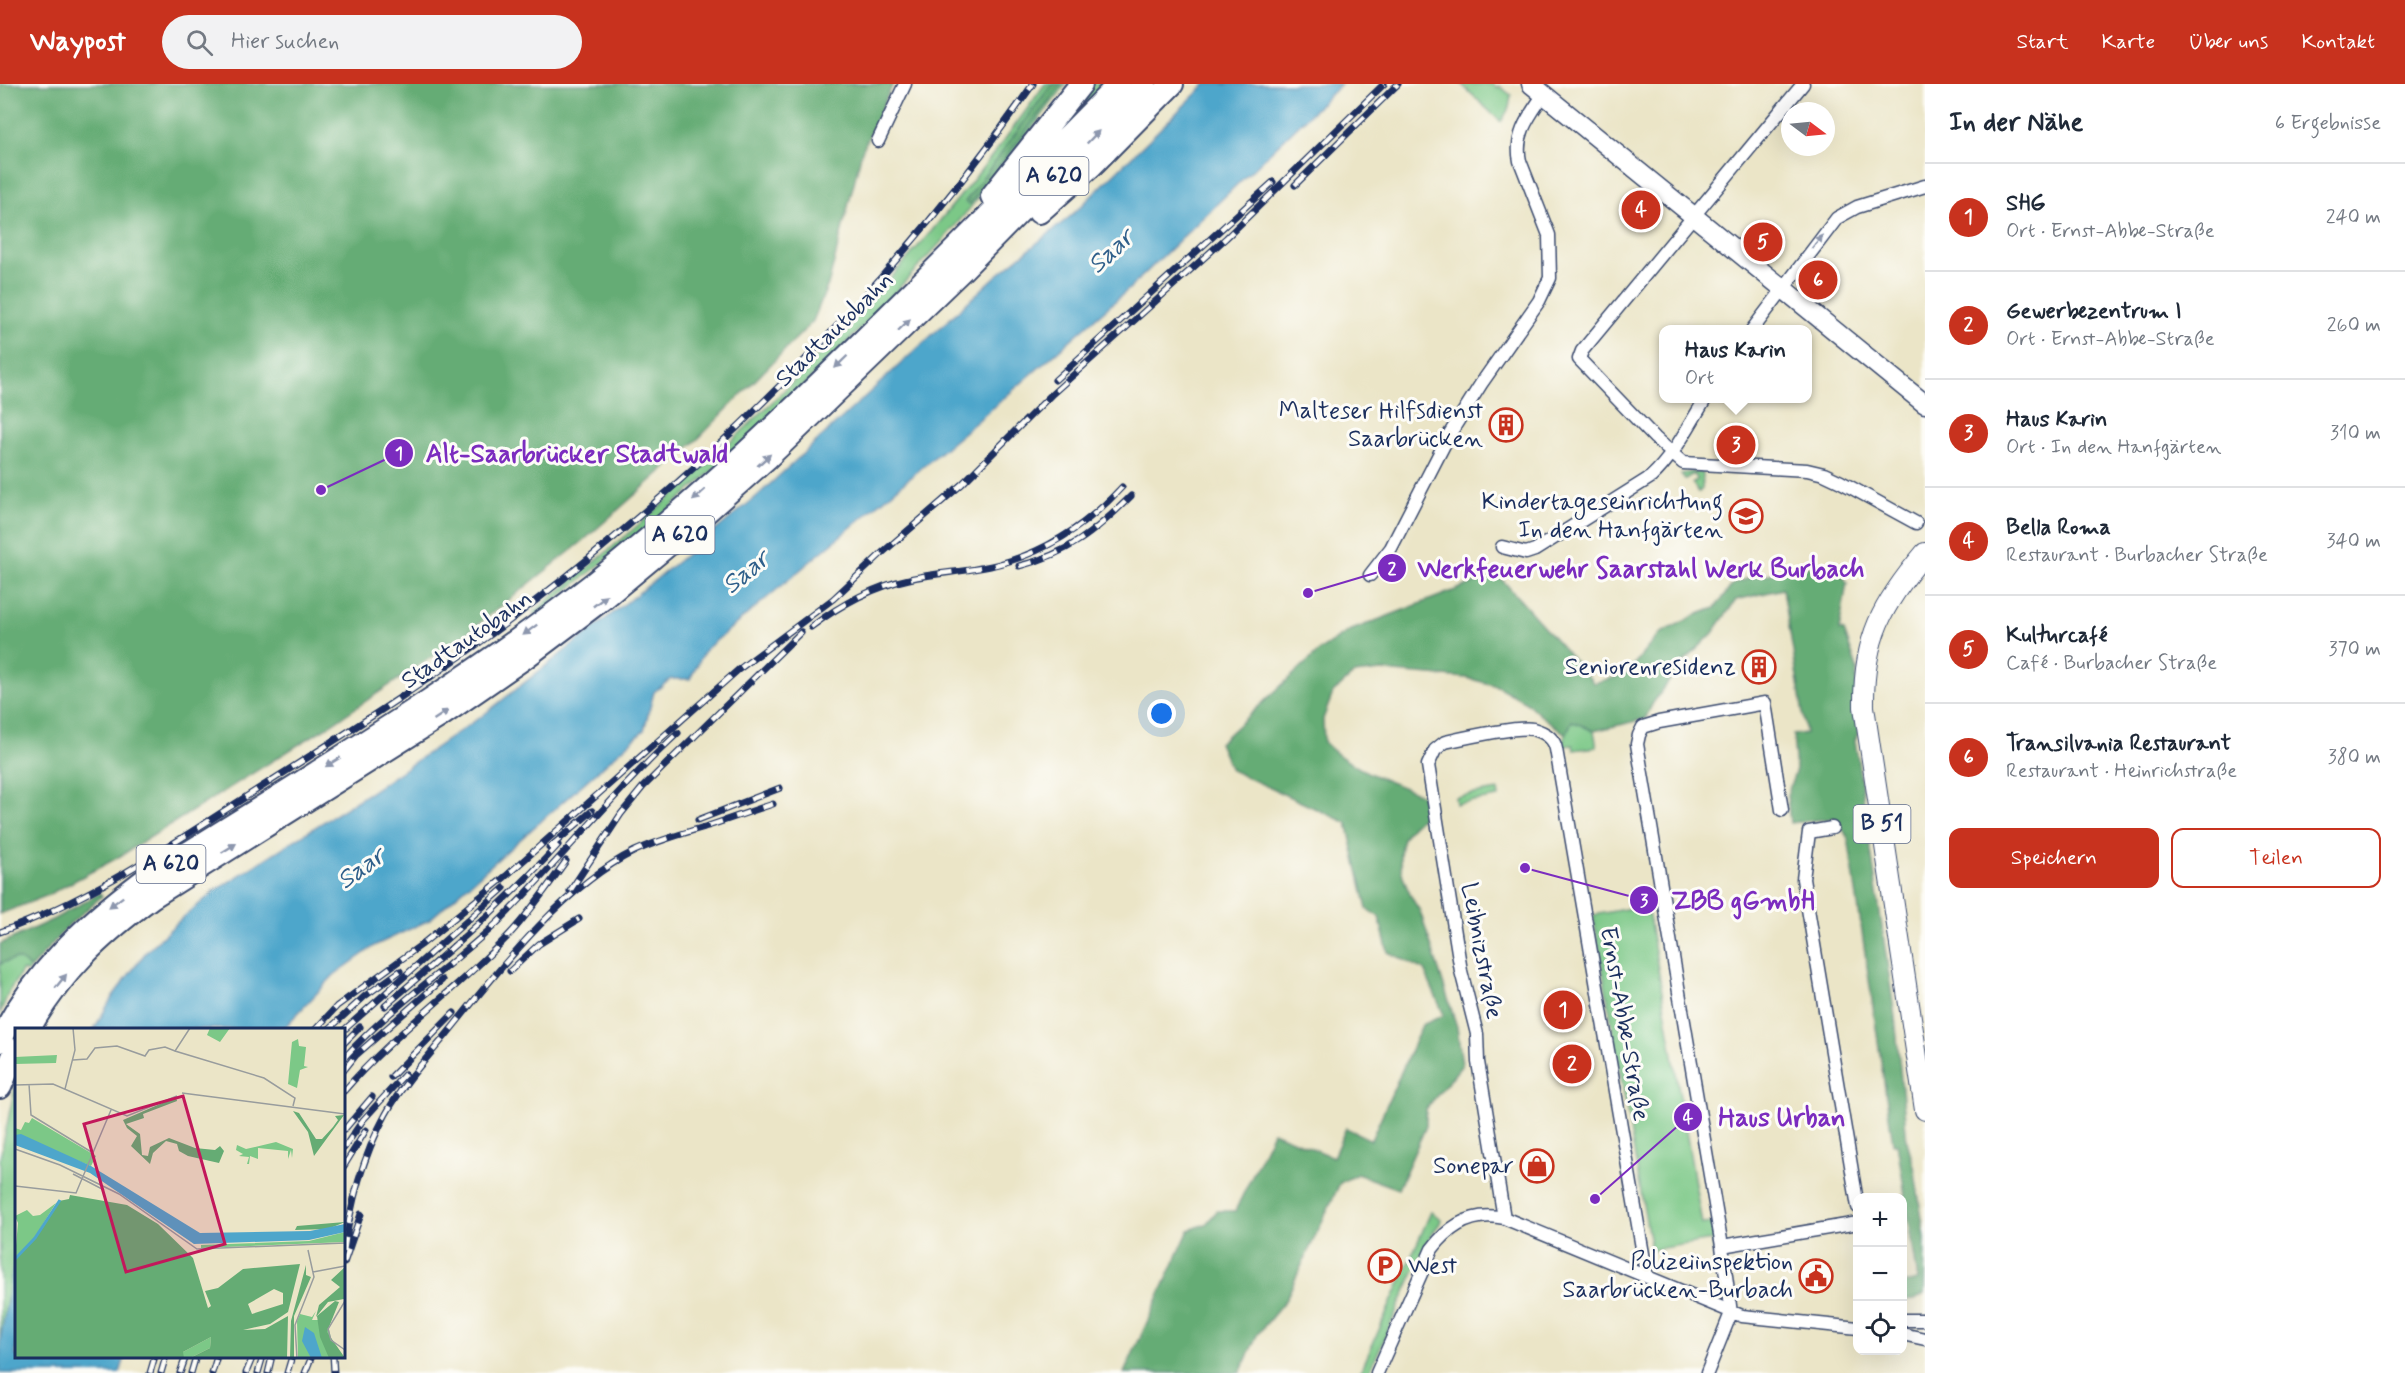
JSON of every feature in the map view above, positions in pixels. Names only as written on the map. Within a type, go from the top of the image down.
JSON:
[{"type":"highway","points":[[957,262],[1000,185],[1081,84]]},
{"type":"highway","name":"A 620","points":[[957,262],[1119,84]]},
{"type":"highway","points":[[957,262],[1011,236],[1091,166],[1160,87]]},
{"type":"highway","name":"Stadtautobahn","points":[[29,1028],[58,984],[111,928],[152,897],[440,716],[524,658],[604,597],[687,529],[767,458],[957,262]]},
{"type":"highway","name":"Stadtautobahn","points":[[0,1041],[45,973],[98,915],[142,882],[430,701],[593,584],[676,516],[957,262]]},
{"type":"highway","points":[[0,1087],[15,1052]]},
{"type":"main road","points":[[1542,87],[1694,217],[1925,404]]},
{"type":"main road","name":"B 51","points":[[1925,553],[1894,591],[1883,611],[1869,649],[1863,685],[1864,707],[1925,1110]]},
{"type":"street","points":[[878,141],[905,84]]},
{"type":"street","points":[[1803,84],[1582,351],[1579,359],[1683,463],[1807,470],[1824,474],[1916,523]]},
{"type":"street","points":[[1370,575],[1391,548],[1454,426],[1480,384],[1539,300],[1550,278],[1549,235],[1518,150],[1524,125],[1542,87]]},
{"type":"street","points":[[1756,325],[1837,218],[1857,207],[1925,186]]},
{"type":"street","points":[[1502,547],[1526,553],[1535,550],[1651,477],[1661,468],[1703,403]]},
{"type":"street","points":[[1707,1373],[1731,1313],[1722,1246],[1637,744],[1643,727],[1659,722],[1765,703],[1782,810]]},
{"type":"street","name":"Ernst-Abbe-Straße","points":[[1489,734],[1531,729],[1545,733],[1555,744],[1647,1277]]},
{"type":"street","name":"Leibnizstraße","points":[[1489,734],[1445,742],[1435,750],[1428,765],[1461,971],[1477,1034],[1478,1062],[1503,1218]]},
{"type":"street","points":[[1832,828],[1809,832],[1803,879],[1855,1193]]},
{"type":"street","points":[[1377,1373],[1432,1249],[1453,1226],[1477,1216],[1490,1215],[1503,1218],[1731,1313],[1750,1318],[1791,1323],[1853,1326]]},
{"type":"street","points":[[1722,1246],[1853,1223]]},
{"type":"street","points":[[1907,1320],[1925,1320]]},
{"type":"street","points":[[1907,1335],[1925,1339]]},
{"type":"green space","points":[[0,84],[893,84],[862,151],[829,282],[813,321],[699,438],[583,541],[466,634],[330,725],[117,858],[46,896],[0,914]]},
{"type":"green space","points":[[1045,84],[1066,84],[961,219],[864,326],[801,389],[703,479],[535,616],[533,612],[605,554],[674,493],[808,366],[932,230]]},
{"type":"green space","points":[[1052,84],[1062,84],[970,204],[965,202]]},
{"type":"green space","points":[[1093,84],[1107,84],[1066,128],[1062,125]]},
{"type":"green space","points":[[1461,84],[1492,84],[1511,95],[1509,108],[1501,122]]},
{"type":"green space","points":[[1703,473],[1702,489],[1699,492],[1692,483],[1697,480],[1693,474],[1685,479],[1681,474]]},
{"type":"green space","points":[[1812,566],[1842,574],[1847,583],[1839,630],[1844,631],[1857,668],[1858,733],[1855,740],[1895,1017],[1907,1141],[1914,1166],[1925,1239],[1924,1294],[1915,1300],[1907,1301],[1907,1282],[1918,1280],[1907,1208],[1907,1193],[1905,1193],[1897,1143],[1893,1143],[1848,837],[1835,818],[1790,823],[1787,795],[1796,770],[1793,735],[1806,733],[1783,589],[1736,600],[1713,633],[1681,665],[1653,703],[1645,719],[1594,731],[1572,721],[1566,734],[1526,702],[1497,686],[1467,678],[1381,671],[1354,674],[1333,693],[1323,719],[1324,742],[1358,767],[1422,795],[1425,814],[1404,836],[1400,858],[1401,867],[1403,877],[1420,911],[1457,1027],[1462,1065],[1426,1109],[1426,1126],[1398,1189],[1357,1174],[1340,1183],[1285,1301],[1257,1335],[1240,1373],[1124,1373],[1189,1230],[1206,1224],[1217,1211],[1235,1211],[1273,1132],[1333,1157],[1346,1128],[1371,1140],[1422,1025],[1444,1015],[1424,970],[1388,952],[1379,917],[1367,909],[1347,823],[1231,770],[1219,743],[1320,650],[1349,631],[1497,574],[1594,683],[1626,674],[1659,634],[1715,608],[1733,584],[1752,577]]},
{"type":"green space","points":[[1572,721],[1594,731],[1597,747],[1574,750],[1573,745],[1563,746],[1563,740]]},
{"type":"green space","points":[[1498,790],[1499,797],[1456,804],[1455,797]]},
{"type":"green space","points":[[100,893],[102,896],[68,926],[30,969],[16,959],[0,964],[0,944],[54,919]]},
{"type":"green space","points":[[1647,905],[1702,1224],[1713,1223],[1717,1251],[1714,1251],[1712,1240],[1651,1250],[1593,915]]},
{"type":"green space","points":[[14,958],[23,960],[30,969],[28,972],[23,970],[9,991],[0,1014],[0,964]]},
{"type":"green space","points":[[15,1087],[15,1258],[0,1341],[0,1158]]},
{"type":"green space","points":[[1431,1212],[1441,1219],[1440,1223],[1428,1240],[1369,1373],[1360,1373]]},
{"type":"water","name":"Saar","points":[[1206,84],[1341,84],[1130,288],[988,412],[705,650],[690,679],[671,679],[654,692],[644,730],[429,920],[376,945],[334,975],[284,1028],[95,1028],[113,996],[146,952],[216,890],[369,793],[482,716],[660,576],[756,497],[995,277],[1072,215]]},
{"type":"water","points":[[15,1258],[15,1358],[125,1358],[120,1373],[0,1373],[0,1341]]},
{"type":"railway","points":[[0,932],[36,918],[104,884],[202,825],[433,675],[498,629],[601,549],[737,428],[864,297],[980,157],[1033,84]]},
{"type":"railway","points":[[317,1028],[337,1006],[421,945],[506,876],[738,670],[833,599],[962,484],[1051,395],[1226,238],[1384,84]]},
{"type":"railway","points":[[1295,185],[1398,84]]},
{"type":"railway","points":[[1055,380],[1273,182]]},
{"type":"railway","points":[[811,627],[845,604],[895,582],[988,567],[1035,552],[1081,524],[1122,487]]},
{"type":"railway","points":[[1019,566],[1052,555],[1080,540],[1106,520],[1131,496]]},
{"type":"railway","points":[[570,891],[621,814],[643,787],[801,632]]},
{"type":"railway","points":[[345,1057],[380,1022],[498,922],[678,733]]},
{"type":"railway","points":[[698,820],[780,788]]},
{"type":"railway","points":[[345,1246],[350,1216],[364,1164],[386,1114],[415,1072],[533,932],[582,886],[608,866],[635,851],[773,804]]},
{"type":"railway","points":[[549,848],[592,811]]},
{"type":"railway","points":[[385,1006],[496,908],[558,845]]},
{"type":"railway","points":[[345,1090],[403,1031],[507,937],[566,861]]},
{"type":"railway","points":[[345,1029],[504,888]]},
{"type":"railway","points":[[510,971],[539,944],[579,919]]},
{"type":"railway","points":[[330,1028],[365,996],[400,971]]},
{"type":"railway","points":[[345,1069],[356,1055],[442,980]]},
{"type":"railway","points":[[391,1077],[454,1013]]},
{"type":"railway","points":[[345,1042],[360,1027]]},
{"type":"railway","points":[[345,1147],[363,1120],[405,1074]]},
{"type":"railway","points":[[345,1129],[372,1097]]},
{"type":"railway","points":[[345,1164],[366,1130]]},
{"type":"railway","points":[[345,1260],[361,1214]]},
{"type":"railway","points":[[150,1373],[154,1358]]},
{"type":"railway","points":[[161,1373],[165,1358]]},
{"type":"railway","points":[[180,1373],[185,1358]]},
{"type":"railway","points":[[191,1373],[195,1358]]},
{"type":"railway","points":[[212,1373],[216,1358]]},
{"type":"railway","points":[[246,1373],[252,1358]]},
{"type":"railway","points":[[258,1373],[262,1358]]},
{"type":"railway","points":[[268,1373],[272,1358]]},
{"type":"railway","points":[[287,1373],[291,1358]]},
{"type":"railway","points":[[305,1373],[311,1358]]},
{"type":"railway","points":[[333,1358],[334,1373]]},
{"type":"place","name":"Bella Roma","points":[[1641,210]]},
{"type":"place","name":"Kulturcafé","points":[[1763,242]]},
{"type":"place","name":"Transilvania Restaurant","points":[[1818,280]]},
{"type":"place","name":"Malteser Hilfsdienst Saarbrücken","points":[[1506,425]]},
{"type":"place","name":"Haus Karin","points":[[1736,445]]},
{"type":"place","name":"Alt-Saarbrücker Stadtwald","points":[[321,490]]},
{"type":"place","name":"Kindertageseinrichtung In den Hanfgärten","points":[[1746,516]]},
{"type":"place","name":"Werkfeuerwehr Saarstahl Werk Burbach","points":[[1308,593]]},
{"type":"place","name":"Seniorenresidenz","points":[[1759,667]]},
{"type":"place","name":"ZBB gGmbH","points":[[1525,868]]},
{"type":"place","name":"SHG","points":[[1563,1010]]},
{"type":"place","name":"Gewerbezentrum I","points":[[1572,1064]]},
{"type":"place","name":"Sonepar","points":[[1537,1166]]},
{"type":"place","name":"Haus Urban","points":[[1595,1199]]},
{"type":"place","name":"West","points":[[1385,1266]]},
{"type":"place","name":"Polizeiinspektion Saarbrücken-Burbach","points":[[1816,1276]]}]
